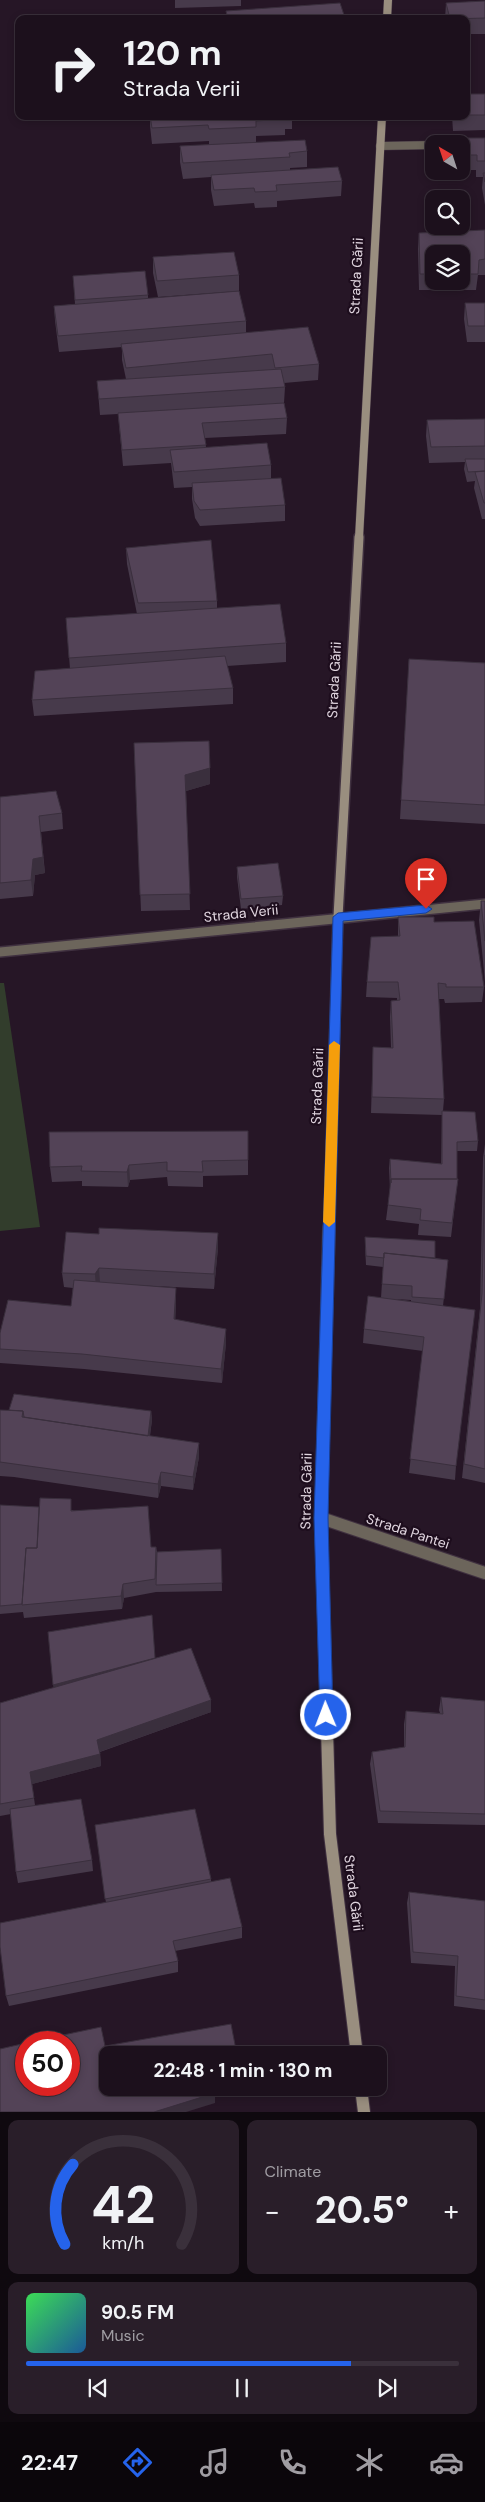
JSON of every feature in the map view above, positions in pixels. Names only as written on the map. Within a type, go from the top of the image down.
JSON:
[{"type":"main road","points":[[387,15],[388,0]]},
{"type":"main road","name":"Strada Gării","points":[[356,2046],[330,1834],[321,1518],[338,917],[382,120]]},
{"type":"main road","points":[[362,2096],[364,2112]]},
{"type":"street","points":[[380,146],[425,145]]},
{"type":"street","points":[[470,145],[485,145]]},
{"type":"street","name":"Strada Verii","points":[[0,952],[338,917],[485,904]]},
{"type":"street","name":"Strada Pantei","points":[[321,1518],[485,1573]]},
{"type":"green space","points":[[0,983],[4,983],[40,1227],[0,1231]]},
{"type":"building","points":[[485,1],[485,18],[470,18],[470,15],[449,15],[446,3]]},
{"type":"building","points":[[340,3],[344,15],[227,15],[226,11]]},
{"type":"building","points":[[470,94],[485,94],[485,115],[470,115]]},
{"type":"building","points":[[151,120],[270,120],[256,121],[256,127],[209,129],[208,125],[152,128]]},
{"type":"building","points":[[470,138],[485,138],[485,161],[477,161],[477,155],[470,155]]},
{"type":"building","points":[[305,140],[307,151],[289,153],[290,157],[183,163],[180,146]]},
{"type":"building","points":[[338,167],[342,181],[276,185],[277,191],[255,192],[254,188],[214,190],[211,175]]},
{"type":"building","points":[[485,230],[485,259],[479,260],[478,274],[470,274],[470,245],[425,245],[425,274],[420,274],[419,233],[425,233],[425,235],[470,235],[470,231]]},
{"type":"building","points":[[234,252],[239,275],[157,281],[153,257]]},
{"type":"building","points":[[145,271],[148,295],[75,300],[73,276]]},
{"type":"building","points":[[239,291],[246,321],[58,336],[54,306]]},
{"type":"building","points":[[465,303],[485,303],[485,326],[468,326]]},
{"type":"building","points":[[308,327],[319,364],[275,368],[272,354],[126,368],[121,344]]},
{"type":"building","points":[[281,369],[285,387],[99,399],[97,381]]},
{"type":"building","points":[[284,403],[287,418],[202,423],[206,445],[122,450],[118,413]]},
{"type":"building","points":[[485,419],[485,446],[431,447],[427,420]]},
{"type":"building","points":[[267,443],[271,465],[174,472],[170,450]]},
{"type":"building","points":[[465,459],[485,459],[485,471],[468,472]]},
{"type":"building","points":[[485,471],[485,503],[484,503],[475,472]]},
{"type":"building","points":[[281,478],[285,505],[200,510],[194,501],[192,483]]},
{"type":"building","points":[[211,540],[217,601],[138,603],[126,548]]},
{"type":"building","points":[[280,604],[286,643],[69,658],[66,618]]},
{"type":"building","points":[[225,656],[233,688],[32,700],[35,671]]},
{"type":"building","points":[[409,659],[485,663],[485,805],[401,800]]},
{"type":"building","points":[[209,741],[210,768],[185,775],[190,894],[140,895],[134,743]]},
{"type":"building","points":[[56,791],[62,813],[39,816],[43,857],[33,859],[31,880],[0,883],[0,797]]},
{"type":"building","points":[[278,863],[283,896],[241,899],[237,867]]},
{"type":"building","points":[[481,901],[485,901],[485,941]]},
{"type":"building","points":[[398,917],[434,917],[434,922],[474,921],[484,987],[446,987],[446,984],[438,983],[444,1099],[372,1097],[373,1047],[393,1048],[391,1001],[400,1000],[398,982],[367,982],[371,937],[400,936]]},
{"type":"building","points":[[442,1111],[475,1112],[478,1141],[457,1142],[457,1179],[391,1179],[391,1183],[390,1159],[442,1164]]},
{"type":"building","points":[[248,1131],[248,1160],[202,1161],[203,1172],[167,1171],[167,1162],[129,1165],[127,1172],[81,1171],[82,1166],[50,1167],[49,1132]]},
{"type":"building","points":[[485,1155],[485,1469],[464,1464],[482,1294]]},
{"type":"building","points":[[391,1179],[458,1179],[452,1223],[420,1220],[421,1209],[388,1205]]},
{"type":"building","points":[[99,1228],[218,1233],[214,1274],[99,1268],[95,1274],[62,1273],[66,1232],[99,1234]]},
{"type":"building","points":[[365,1237],[435,1241],[435,1258],[384,1253],[384,1258],[366,1256]]},
{"type":"building","points":[[384,1253],[448,1260],[444,1299],[412,1297],[412,1286],[382,1284]]},
{"type":"building","points":[[74,1280],[176,1288],[174,1319],[226,1329],[221,1369],[82,1354],[0,1349],[0,1333],[8,1300],[71,1306]]},
{"type":"building","points":[[368,1296],[475,1310],[456,1466],[410,1459],[424,1337],[364,1329]]},
{"type":"building","points":[[14,1394],[151,1411],[148,1436],[24,1417],[23,1411],[9,1410]]},
{"type":"building","points":[[0,1410],[23,1411],[22,1417],[199,1443],[193,1477],[161,1472],[158,1484],[0,1462]]},
{"type":"building","points":[[40,1498],[71,1499],[71,1511],[148,1506],[151,1547],[156,1547],[155,1579],[123,1584],[121,1596],[22,1605],[26,1548],[37,1548]]},
{"type":"building","points":[[0,1505],[39,1507],[37,1548],[26,1548],[22,1604],[0,1606]]},
{"type":"building","points":[[221,1549],[222,1583],[156,1585],[157,1552]]},
{"type":"building","points":[[152,1615],[155,1658],[53,1685],[48,1632]]},
{"type":"building","points":[[191,1648],[211,1700],[97,1740],[100,1754],[30,1772],[34,1798],[0,1804],[0,1703]]},
{"type":"building","points":[[441,1697],[485,1701],[485,1814],[380,1811],[372,1752],[405,1747],[406,1711],[443,1714]]},
{"type":"building","points":[[81,1799],[92,1860],[16,1872],[10,1809]]},
{"type":"building","points":[[195,1809],[211,1879],[105,1899],[95,1825]]},
{"type":"building","points":[[230,1878],[242,1927],[173,1941],[178,1961],[6,1996],[0,1947],[0,1923]]},
{"type":"building","points":[[409,1892],[485,1901],[485,2000],[456,1996],[458,1956],[413,1952]]},
{"type":"building","points":[[231,2024],[235,2046],[105,2046]]},
{"type":"building","points":[[101,2027],[105,2046],[99,2046],[99,2096],[205,2096],[154,2112],[0,2112],[0,2049],[15,2046],[15,2096],[80,2096],[80,2031]]},
{"type":"slow traffic","points":[[329,1222],[334,1045]]},
{"type":"route","points":[[326,1715],[321,1518],[338,917],[426,909]]}]
